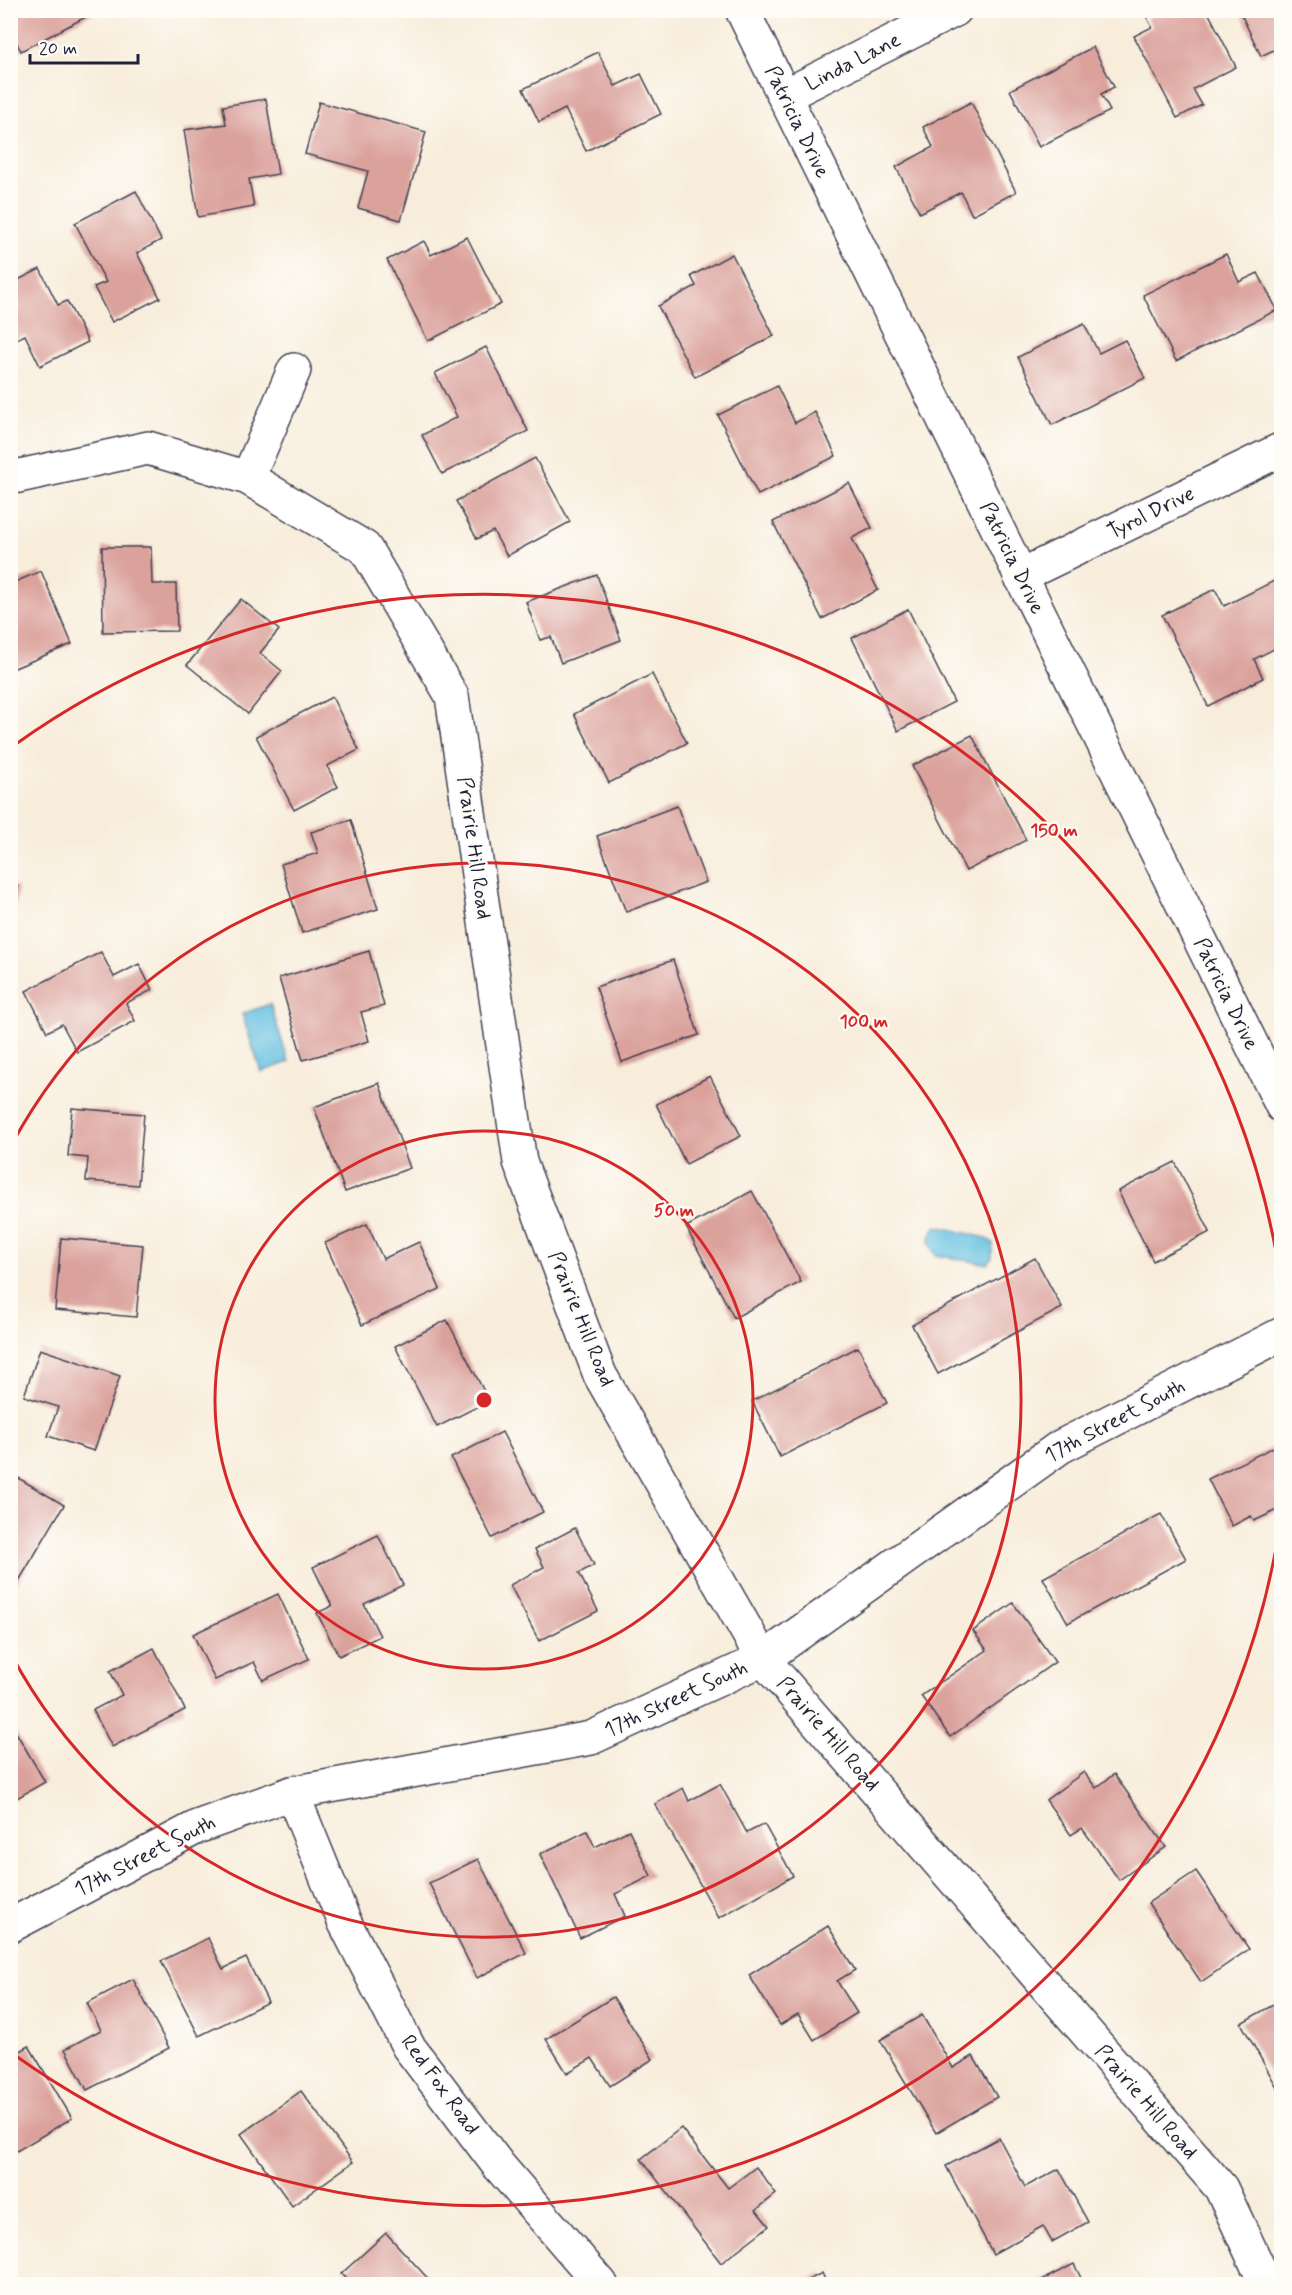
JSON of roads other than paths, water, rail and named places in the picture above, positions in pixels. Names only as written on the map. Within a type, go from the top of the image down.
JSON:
[{"type":"street","name":"Patricia Drive","points":[[742,10],[1281,1106]]},
{"type":"street","name":"Linda Lane","points":[[784,96],[955,10]]},
{"type":"street","points":[[248,478],[294,370]]},
{"type":"street","name":"Prairie Hill Road","points":[[10,478],[148,448],[248,478],[365,548],[453,696],[520,1162],[600,1375],[764,1659],[1221,2188],[1266,2284]]},
{"type":"street","name":"Tyrol Drive","points":[[1020,576],[1281,449]]},
{"type":"street","name":"17th Street South","points":[[10,1926],[197,1827],[292,1793],[591,1738],[764,1659],[1060,1447],[1281,1334]]},
{"type":"street","name":"Red Fox Road","points":[[292,1793],[345,1923],[408,2046],[499,2166],[601,2284]]},
{"type":"water","points":[[270,1004],[289,1062],[261,1072],[242,1014]]},
{"type":"water","points":[[937,1226],[986,1238],[993,1243],[992,1258],[987,1264],[936,1255],[930,1240]]}]
